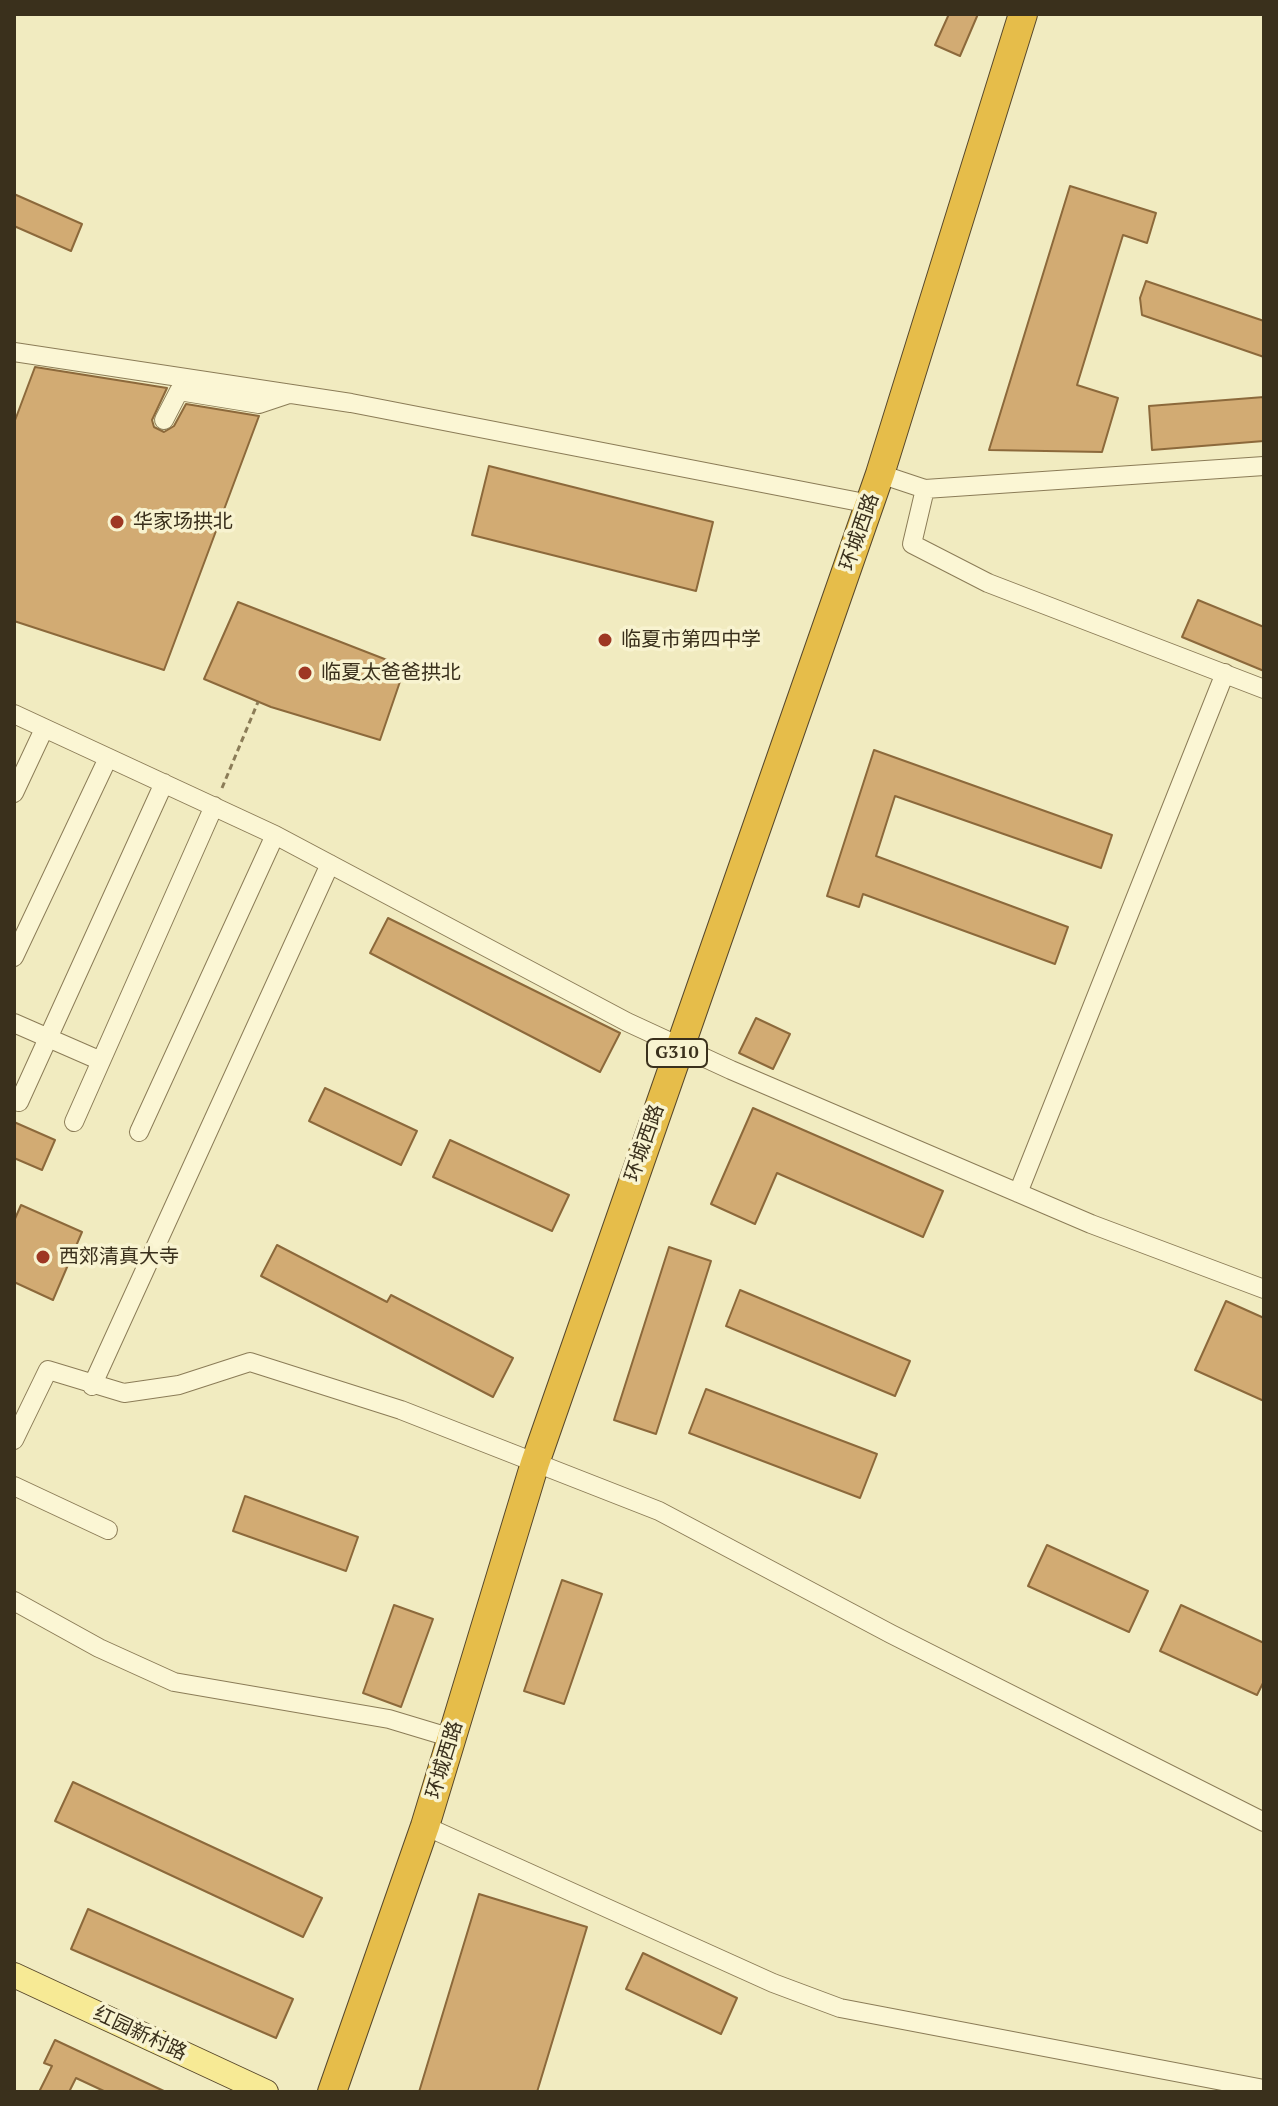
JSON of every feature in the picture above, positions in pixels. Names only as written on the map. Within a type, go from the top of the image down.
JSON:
[{"type":"highway","name":"环城西路","points":[[332,2092],[425,1826],[535,1463],[880,474],[1023,14]]},
{"type":"main road","name":"红园新村路","points":[[14,1975],[266,2092]]},
{"type":"street","points":[[14,352],[292,393],[870,504]]},
{"type":"street","points":[[164,420],[179,391],[259,404],[292,393]]},
{"type":"street","points":[[880,474],[925,489],[1264,466]]},
{"type":"street","points":[[925,489],[912,544],[988,583],[1264,689]]},
{"type":"street","points":[[1018,1193],[1225,673]]},
{"type":"street","points":[[14,714],[275,835],[627,1022],[731,1070],[1018,1193],[1264,1289]]},
{"type":"street","points":[[14,793],[44,729]]},
{"type":"street","points":[[14,957],[108,758]]},
{"type":"street","points":[[19,1102],[164,783]]},
{"type":"street","points":[[74,1122],[214,806]]},
{"type":"street","points":[[139,1132],[275,835]]},
{"type":"street","points":[[92,1386],[330,864]]},
{"type":"street","points":[[14,1023],[101,1061]]},
{"type":"street","points":[[14,1440],[48,1370],[92,1386],[124,1393],[179,1385],[250,1362],[401,1410],[659,1511],[891,1634],[1264,1822]]},
{"type":"street","points":[[14,1486],[108,1530]]},
{"type":"street","points":[[14,1601],[99,1648],[174,1682],[389,1719],[452,1738]]},
{"type":"street","points":[[425,1826],[773,1983],[840,2008],[1264,2089]]},
{"type":"path","points":[[214,806],[258,702]]},
{"type":"building","points":[[949,14],[978,14],[960,56],[935,45]]},
{"type":"building","points":[[1070,186],[1156,213],[1147,243],[1123,235],[1077,385],[1118,398],[1102,452],[989,450]]},
{"type":"building","points":[[14,194],[82,224],[71,251],[14,226]]},
{"type":"building","points":[[1146,281],[1264,321],[1264,357],[1142,315],[1140,298]]},
{"type":"building","name":"华家场拱北","points":[[35,367],[167,388],[152,420],[154,427],[164,432],[174,426],[186,404],[259,416],[164,670],[14,621],[14,423]]},
{"type":"building","points":[[1264,397],[1264,441],[1152,450],[1149,406]]},
{"type":"building","points":[[489,466],[713,522],[696,591],[472,535]]},
{"type":"building","points":[[1198,600],[1264,627],[1264,671],[1182,637]]},
{"type":"building","name":"临夏太爸爸拱北","points":[[238,602],[405,667],[380,740],[271,707],[204,679]]},
{"type":"building","points":[[874,750],[1112,835],[1101,868],[895,796],[876,856],[1068,927],[1055,964],[863,894],[859,907],[827,896]]},
{"type":"building","points":[[388,918],[620,1033],[600,1072],[370,953]]},
{"type":"building","points":[[756,1018],[790,1034],[773,1069],[739,1053]]},
{"type":"building","points":[[325,1088],[417,1131],[401,1165],[309,1121]]},
{"type":"building","points":[[753,1108],[943,1191],[923,1237],[777,1173],[755,1224],[711,1204]]},
{"type":"building","points":[[14,1122],[55,1140],[42,1170],[14,1158]]},
{"type":"building","points":[[450,1140],[569,1195],[552,1231],[433,1177]]},
{"type":"building","name":"西郊清真大寺","points":[[21,1205],[82,1232],[53,1300],[14,1282],[14,1221]]},
{"type":"building","points":[[277,1245],[387,1302],[391,1295],[513,1358],[493,1397],[261,1276]]},
{"type":"building","points":[[669,1247],[711,1261],[656,1434],[614,1420]]},
{"type":"building","points":[[740,1290],[910,1361],[895,1396],[726,1326]]},
{"type":"building","points":[[1226,1301],[1264,1318],[1264,1401],[1195,1370]]},
{"type":"building","points":[[706,1389],[877,1454],[860,1498],[689,1433]]},
{"type":"building","points":[[245,1496],[358,1537],[346,1571],[233,1531]]},
{"type":"building","points":[[1047,1545],[1148,1591],[1129,1632],[1028,1586]]},
{"type":"building","points":[[562,1580],[602,1594],[564,1704],[524,1691]]},
{"type":"building","points":[[394,1605],[433,1619],[401,1707],[363,1693]]},
{"type":"building","points":[[1181,1605],[1264,1643],[1264,1681],[1257,1695],[1160,1651]]},
{"type":"building","points":[[73,1782],[322,1898],[303,1937],[55,1821]]},
{"type":"building","points":[[479,1894],[587,1927],[537,2092],[419,2092]]},
{"type":"building","points":[[88,1909],[293,1999],[276,2038],[71,1949]]},
{"type":"building","points":[[643,1953],[737,1998],[721,2034],[626,1989]]},
{"type":"building","points":[[55,2040],[166,2092],[106,2092],[76,2078],[69,2092],[39,2092],[52,2066],[44,2063]]},
{"type":"place","name":"华家场拱北","points":[[117,522]]},
{"type":"place","name":"临夏市第四中学","points":[[605,640]]},
{"type":"place","name":"临夏太爸爸拱北","points":[[305,673]]},
{"type":"place","name":"西郊清真大寺","points":[[43,1257]]}]
